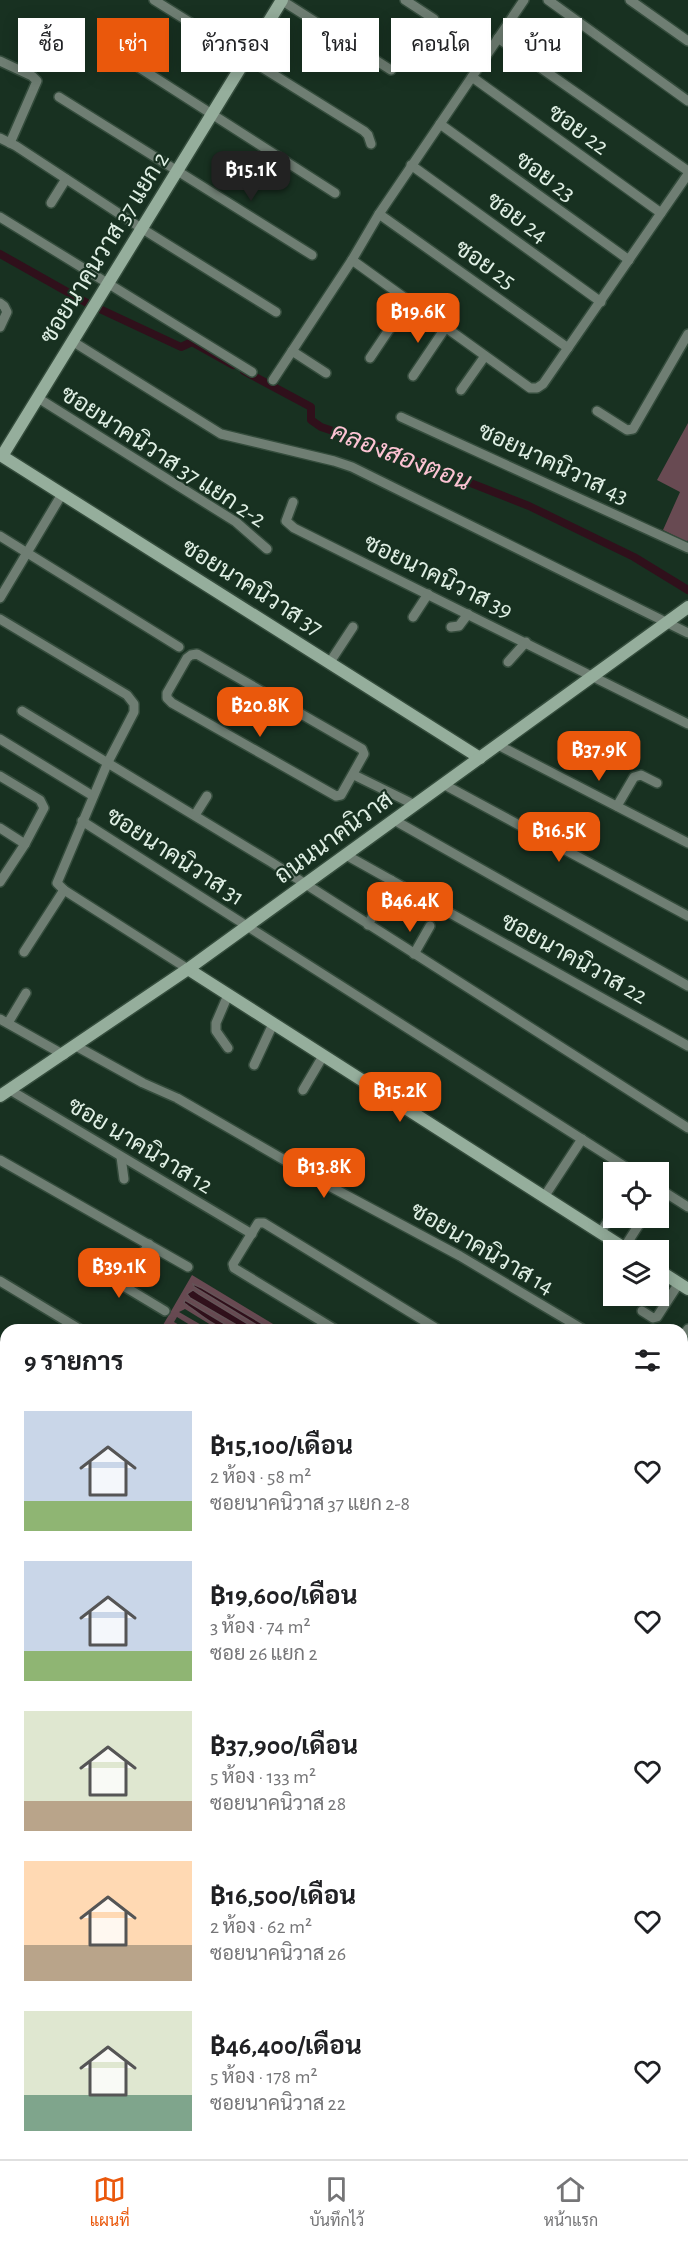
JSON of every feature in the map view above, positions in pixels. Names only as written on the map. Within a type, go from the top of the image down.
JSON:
[{"type":"street","points":[[154,0],[183,18]]},
{"type":"street","points":[[282,0],[391,70]]},
{"type":"street","name":"ซอยนาคนวาส 37 แยก 2","points":[[271,18],[282,0]]},
{"type":"street","points":[[405,0],[432,18]]},
{"type":"street","points":[[273,380],[411,165],[524,0]]},
{"type":"street","points":[[548,0],[688,101]]},
{"type":"street","points":[[630,0],[688,41]]},
{"type":"street","points":[[352,260],[530,388],[537,388],[543,384],[601,302],[688,173],[498,38]]},
{"type":"street","points":[[0,62],[32,76],[37,81],[13,144]]},
{"type":"street","points":[[146,72],[335,193]]},
{"type":"street","name":"ซอยนาคนวาส 37 แยก 2","points":[[1,455],[238,72]]},
{"type":"street","points":[[269,72],[364,131],[371,144]]},
{"type":"street","name":"ซอย 22","points":[[472,77],[661,213]]},
{"type":"street","points":[[59,97],[312,255]]},
{"type":"street","name":"ซอย 23","points":[[440,124],[629,260]]},
{"type":"street","points":[[0,138],[13,144],[141,228],[276,312]]},
{"type":"street","name":"ซอย 24","points":[[411,165],[601,302]]},
{"type":"street","points":[[51,203],[66,179]]},
{"type":"street","name":"ซอย 25","points":[[379,214],[568,348]]},
{"type":"street","points":[[0,217],[252,372]]},
{"type":"street","points":[[370,358],[409,300]]},
{"type":"street","points":[[0,303],[7,312],[0,327]]},
{"type":"street","points":[[413,376],[446,327]]},
{"type":"street","points":[[597,411],[627,430],[633,429],[688,334]]},
{"type":"street","points":[[72,341],[221,434],[341,463],[688,633]]},
{"type":"street","points":[[292,351],[326,373]]},
{"type":"street","points":[[461,390],[485,356]]},
{"type":"street","name":"ซอยนาคนิวาส 37 แยก 2-2","points":[[38,398],[236,522],[267,549]]},
{"type":"street","name":"ซอยนาคนิวาส 43","points":[[401,417],[688,548]]},
{"type":"street","name":"ซอยนาคนิวาส 37","points":[[1,455],[480,758]]},
{"type":"street","points":[[0,598],[62,494]]},
{"type":"street","name":"ซอยนาคนิวาส 39","points":[[293,502],[286,518],[287,524],[688,724]]},
{"type":"street","points":[[0,536],[179,647]]},
{"type":"street","points":[[413,617],[428,594]]},
{"type":"street","name":"ถนนนาคนิวาส","points":[[4,1091],[64,1055],[188,969],[688,607]]},
{"type":"street","points":[[451,627],[459,626],[468,614]]},
{"type":"street","points":[[0,620],[132,699],[135,707],[108,762],[57,880],[62,888],[611,1240]]},
{"type":"street","points":[[330,662],[353,627]]},
{"type":"street","points":[[508,662],[526,642]]},
{"type":"street","points":[[197,654],[362,749],[364,754],[354,775],[341,795],[336,796],[172,703],[166,693],[187,658],[197,654]]},
{"type":"street","points":[[22,711],[195,815],[688,1128]]},
{"type":"street","points":[[0,738],[93,796]]},
{"type":"street","points":[[498,745],[688,843]]},
{"type":"street","points":[[354,775],[415,806]]},
{"type":"street","points":[[0,776],[40,800],[44,808],[25,844],[0,882]]},
{"type":"street","points":[[617,806],[634,777],[641,776],[657,783]]},
{"type":"street","points":[[443,784],[688,916]]},
{"type":"street","points":[[195,815],[207,796]]},
{"type":"street","points":[[394,820],[688,986]]},
{"type":"street","name":"ซอยนาคนิวาส 31","points":[[82,821],[618,1162]]},
{"type":"street","points":[[0,828],[25,844]]},
{"type":"street","name":"ซอยนาคนิวาส 22","points":[[346,855],[688,1046]]},
{"type":"street","points":[[368,925],[391,880]]},
{"type":"street","points":[[24,952],[62,888]]},
{"type":"street","points":[[414,954],[430,926]]},
{"type":"street","points":[[26,993],[4,1021],[64,1055]]},
{"type":"street","points":[[228,995],[216,1023],[216,1031],[228,1048]]},
{"type":"street","points":[[254,1065],[273,1024]]},
{"type":"street","name":"ซอยนาคนิวาส 14","points":[[76,1046],[143,1083],[177,1098],[331,1188],[460,1256],[574,1324]]},
{"type":"street","points":[[303,1090],[323,1056]]},
{"type":"street","name":"ซอย นาคนิวาส 12","points":[[4,1091],[252,1234]]},
{"type":"street","points":[[544,1197],[582,1139]]},
{"type":"street","points":[[121,1157],[124,1179]]},
{"type":"street","points":[[0,1160],[188,1268]]},
{"type":"street","points":[[669,1195],[688,1207]]},
{"type":"street","points":[[326,1324],[234,1268],[233,1264],[258,1223],[264,1223],[429,1324]]},
{"type":"street","points":[[600,1233],[603,1228]]},
{"type":"street","points":[[123,1285],[148,1244]]},
{"type":"street","points":[[87,1264],[165,1311]]},
{"type":"street","points":[[642,1311],[653,1318],[657,1317],[683,1286],[669,1277]]},
{"type":"street","points":[[0,1281],[71,1324]]},
{"type":"shaded area","points":[[688,423],[687,542],[663,530],[680,492],[657,480]]},
{"type":"shaded area","points":[[192,1275],[273,1324],[263,1324],[193,1284],[194,1287],[255,1324],[248,1324],[193,1290],[190,1298],[235,1324],[225,1324],[186,1300],[218,1324],[209,1324],[185,1309],[179,1312],[200,1324],[188,1324],[177,1317],[174,1322],[178,1324],[164,1324]]},
{"type":"shaded area","points":[[193,1284],[263,1324],[255,1324],[194,1287]]},
{"type":"shaded area","points":[[193,1290],[248,1324],[235,1324],[187,1294]]},
{"type":"shaded area","points":[[185,1300],[225,1324],[214,1324],[208,1321],[184,1303]]},
{"type":"waterway","name":"คลองสองตอน","points":[[0,254],[87,303],[181,347],[192,342],[233,365]]},
{"type":"waterway","name":"คลองสองตอน","points":[[244,371],[311,407],[311,420],[321,427],[369,443],[529,506],[634,557],[688,590]]}]
